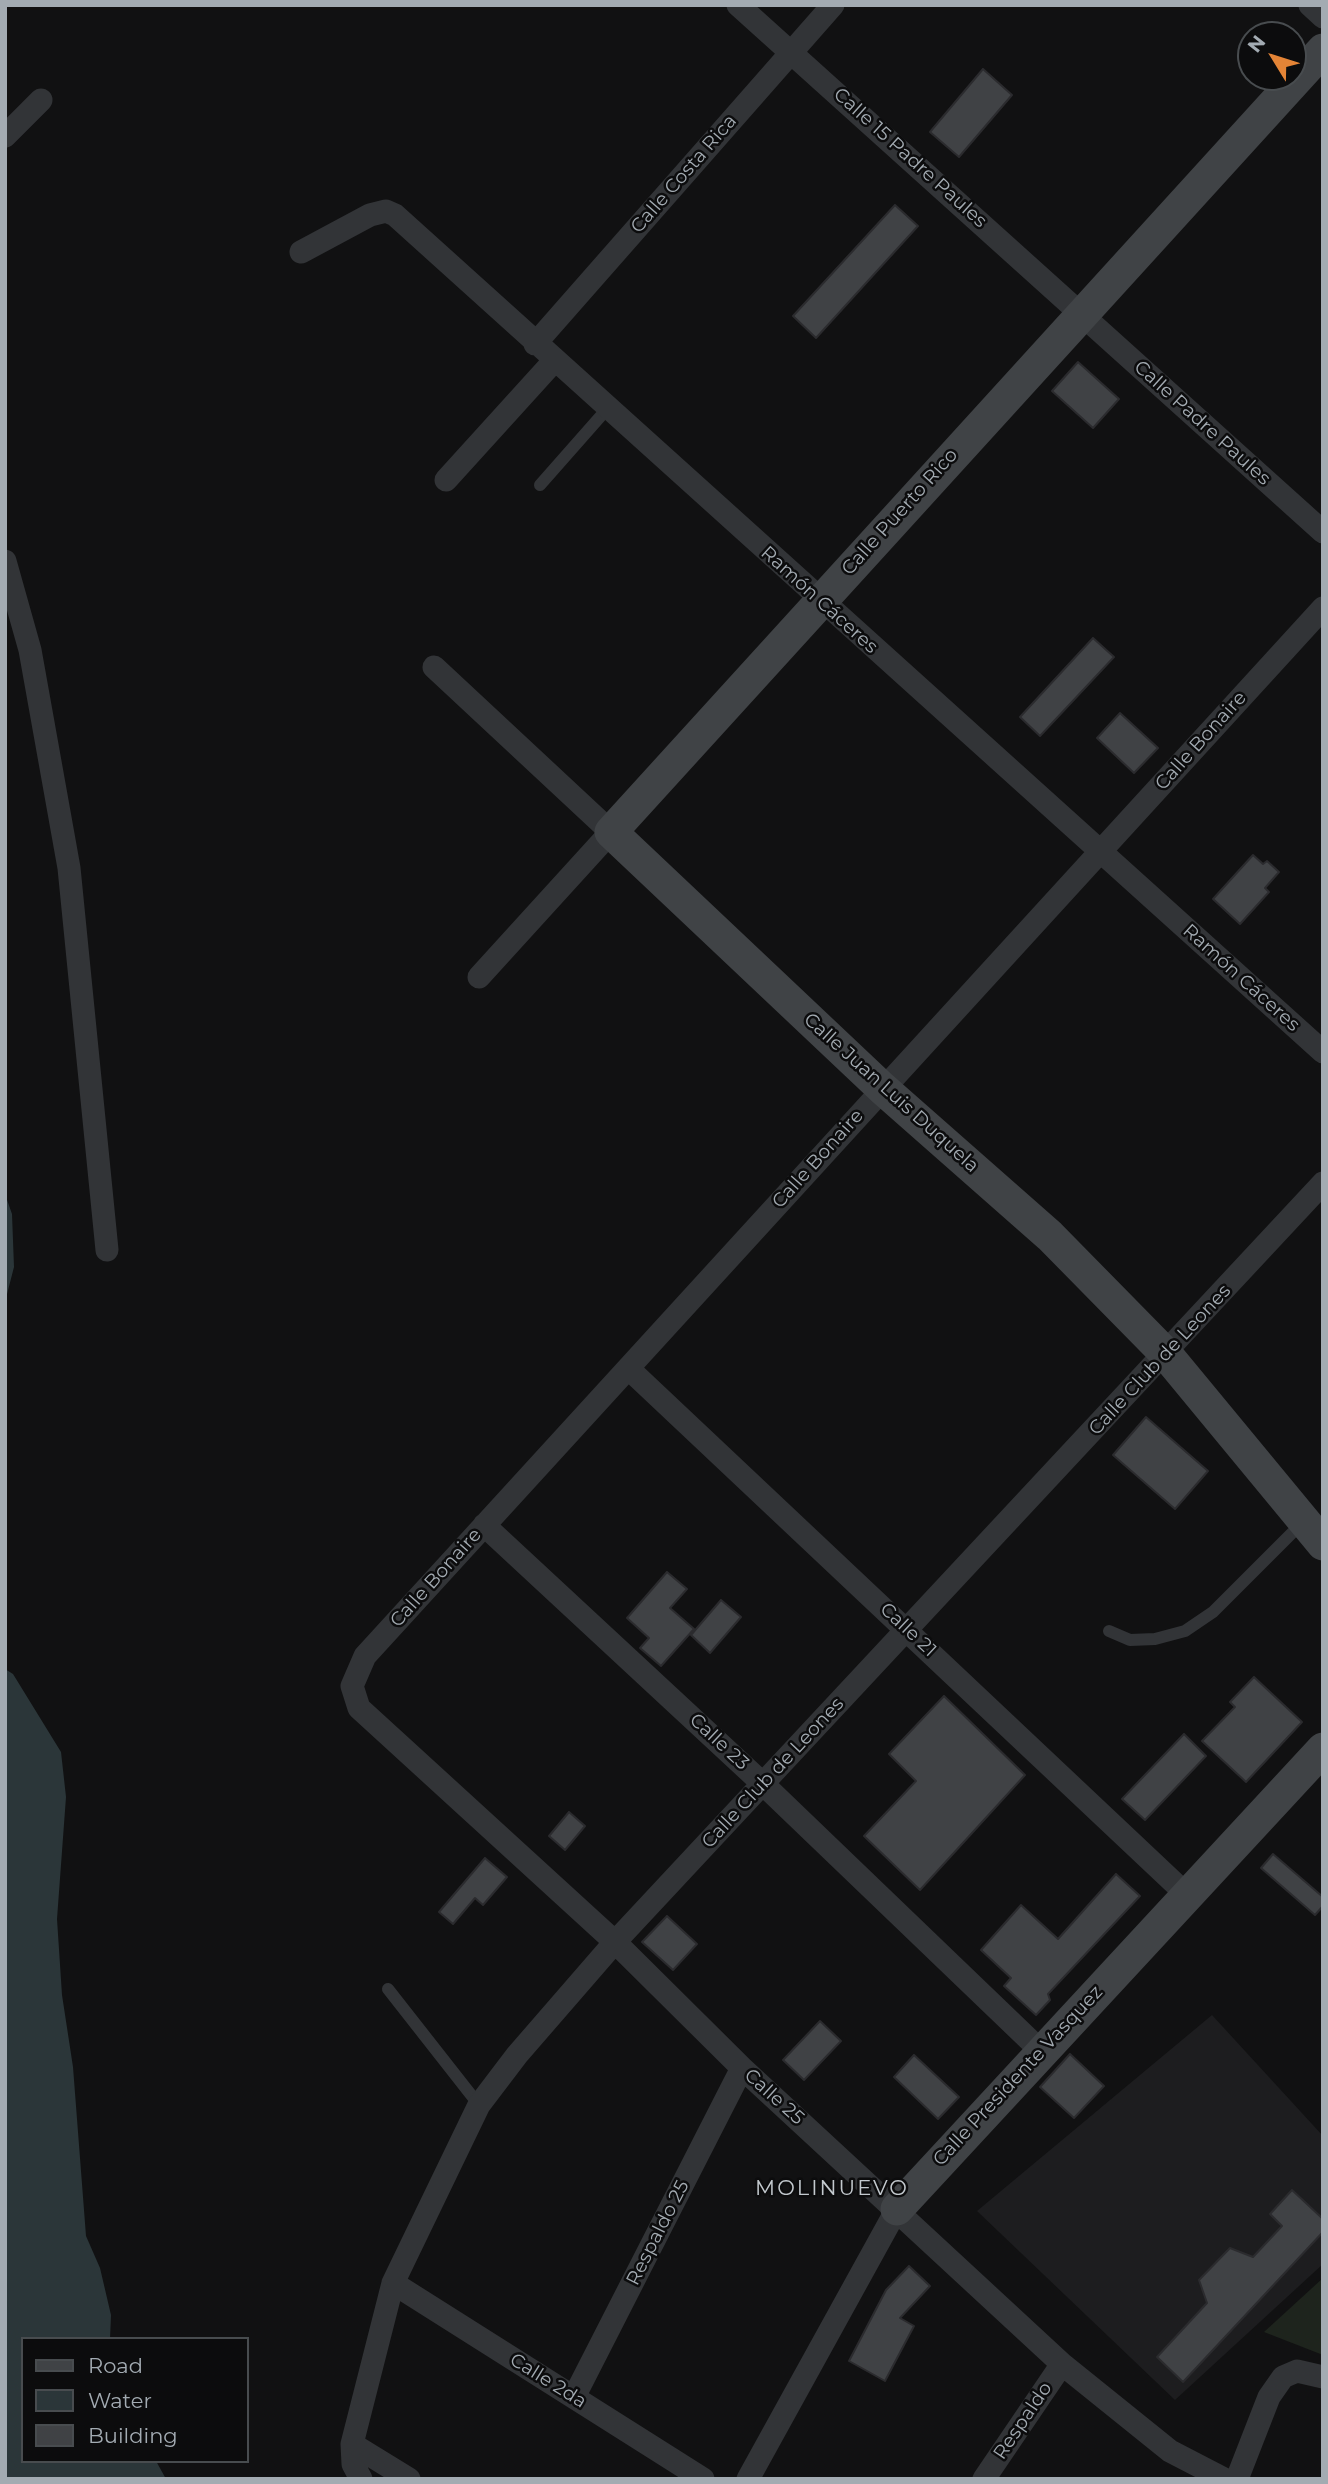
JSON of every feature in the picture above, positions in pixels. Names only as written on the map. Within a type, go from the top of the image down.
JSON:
[{"type":"street","name":"Calle 15 Padre Paules","points":[[738,5],[1081,313]]},
{"type":"street","name":"Calle Costa Rica","points":[[535,344],[833,5]]},
{"type":"street","points":[[1310,5],[1323,17]]},
{"type":"street","name":"Calle Puerto Rico","points":[[479,977],[1323,50]]},
{"type":"street","points":[[5,136],[41,100]]},
{"type":"street","name":"Ramón Cáceres","points":[[301,252],[370,215],[386,211],[395,215],[819,601],[1323,1052]]},
{"type":"street","name":"Calle Padre Paules","points":[[1081,313],[1323,532]]},
{"type":"street","points":[[446,480],[554,361]]},
{"type":"street","points":[[5,561],[30,650],[69,868],[107,1250]]},
{"type":"street","name":"Calle Bonaire","points":[[352,1686],[365,1656],[1323,608]]},
{"type":"street","name":"Calle Juan Luis Duquela","points":[[434,667],[882,1088],[1049,1236],[1166,1354],[1313,1532]]},
{"type":"street","name":"Calle Club de Leones","points":[[352,2444],[393,2283],[479,2105],[517,2055],[615,1942],[762,1783],[909,1631],[1323,1183]]},
{"type":"street","name":"Calle 21","points":[[629,1369],[1186,1894]]},
{"type":"street","name":"Calle 23","points":[[484,1525],[762,1783],[1041,2051]]},
{"type":"street","name":"Calle 25","points":[[352,1686],[359,1708],[615,1942],[742,2068],[897,2208],[1062,2364],[1170,2451],[1224,2479]]},
{"type":"street","name":"Calle Presidente Vasquez","points":[[748,2479],[897,2208],[1323,1749]]},
{"type":"street","name":"Respaldo 25","points":[[574,2397],[742,2068]]},
{"type":"street","name":"Calle 2da","points":[[393,2283],[703,2479]]},
{"type":"street","name":"Respaldo","points":[[984,2479],[1062,2364]]},
{"type":"street","points":[[1237,2479],[1269,2397],[1283,2377],[1297,2371],[1323,2377]]},
{"type":"street","points":[[352,2444],[353,2463],[361,2479]]},
{"type":"street","points":[[352,2444],[409,2479]]},
{"type":"lane","points":[[540,485],[607,409]]},
{"type":"lane","points":[[1109,1631],[1130,1640],[1155,1639],[1185,1631],[1213,1612],[1313,1532]]},
{"type":"lane","points":[[388,1989],[479,2105]]},
{"type":"shaded area","points":[[1212,2015],[1323,2136],[1323,2264],[1175,2400],[977,2211]]},
{"type":"shaded area","points":[[1323,2278],[1323,2355],[1264,2332]]},
{"type":"water","points":[[5,1194],[12,1214],[14,1267],[5,1302]]},
{"type":"water","points":[[5,1669],[13,1674],[61,1752],[66,1797],[57,1919],[62,1995],[73,2067],[86,2236],[100,2268],[111,2315],[110,2337],[21,2337],[21,2463],[157,2463],[166,2479],[5,2479]]},
{"type":"building","points":[[983,69],[1012,95],[959,157],[930,132]]},
{"type":"building","points":[[895,205],[918,226],[816,338],[793,316]]},
{"type":"building","points":[[1078,362],[1119,399],[1093,428],[1052,391]]},
{"type":"building","points":[[1093,638],[1114,657],[1040,736],[1020,717]]},
{"type":"building","points":[[1120,713],[1158,748],[1134,773],[1097,738]]},
{"type":"building","points":[[1253,855],[1263,864],[1267,861],[1279,872],[1265,888],[1269,892],[1240,924],[1213,899]]},
{"type":"building","points":[[1146,1417],[1208,1471],[1175,1509],[1113,1455]]},
{"type":"building","points":[[667,1572],[687,1589],[670,1608],[694,1629],[661,1666],[640,1648],[649,1638],[627,1618]]},
{"type":"building","points":[[721,1600],[741,1617],[710,1653],[691,1635]]},
{"type":"building","points":[[1254,1677],[1302,1722],[1246,1782],[1202,1741],[1235,1707],[1230,1702]]},
{"type":"building","points":[[944,1696],[1025,1775],[920,1890],[864,1836],[916,1781],[889,1754]]},
{"type":"building","points":[[1184,1734],[1206,1756],[1145,1820],[1122,1799]]},
{"type":"building","points":[[569,1812],[585,1826],[565,1850],[549,1836]]},
{"type":"building","points":[[1273,1854],[1323,1897],[1323,1906],[1315,1915],[1261,1868]]},
{"type":"building","points":[[485,1858],[507,1877],[483,1905],[475,1898],[453,1924],[439,1912]]},
{"type":"building","points":[[1116,1874],[1140,1896],[1048,1994],[1050,2000],[1036,2015],[1004,1986],[1011,1978],[981,1950],[1021,1905],[1058,1939]]},
{"type":"building","points":[[667,1916],[697,1944],[673,1970],[642,1942]]},
{"type":"building","points":[[820,2021],[841,2041],[804,2080],[783,2060]]},
{"type":"building","points":[[1070,2054],[1104,2086],[1074,2118],[1040,2087]]},
{"type":"building","points":[[914,2055],[959,2097],[938,2119],[894,2077]]},
{"type":"building","points":[[1292,2190],[1323,2219],[1323,2232],[1183,2382],[1157,2357],[1207,2303],[1199,2280],[1230,2248],[1253,2257],[1282,2226],[1270,2214]]},
{"type":"building","points":[[909,2266],[930,2286],[900,2318],[914,2326],[885,2381],[849,2361],[886,2290]]},
{"type":"district","name":"MOLINUEVO","points":[[832,2189]]}]
